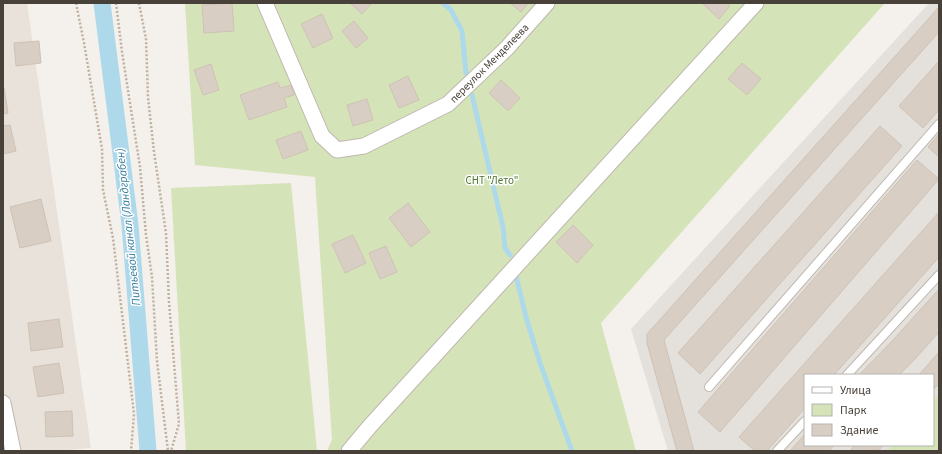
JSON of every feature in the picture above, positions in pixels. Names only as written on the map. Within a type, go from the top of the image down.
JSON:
[{"type":"street","name":"переулок Менделеева","points":[[265,3],[322,136],[337,150],[364,146],[448,104],[507,48],[547,3]]},
{"type":"street","points":[[349,451],[370,426],[756,3]]},
{"type":"street","points":[[3,403],[13,451]]},
{"type":"lane","points":[[709,387],[939,124]]},
{"type":"lane","points":[[848,374],[939,275]]},
{"type":"lane","points":[[777,451],[804,422]]},
{"type":"path","points":[[76,3],[102,149],[103,190],[113,238],[134,414],[132,451]]},
{"type":"path","points":[[116,3],[140,167],[146,235],[152,277],[157,361],[168,451]]},
{"type":"path","points":[[139,3],[146,39],[148,97],[154,152],[166,232],[169,302],[179,424],[172,451]]},
{"type":"shaded area","points":[[3,3],[27,3],[91,448],[54,451],[3,451]]},
{"type":"shaded area","points":[[929,3],[939,3],[939,394],[934,399],[934,374],[804,374],[804,446],[891,446],[887,451],[668,451],[631,329]]},
{"type":"green space","name":"СНТ \"Лето\"","points":[[185,3],[885,3],[601,323],[636,451],[327,451],[332,440],[315,177],[195,165]]},
{"type":"green space","points":[[291,183],[317,451],[186,451],[171,188]]},
{"type":"green space","points":[[939,394],[939,451],[887,451],[891,446],[934,446],[934,399]]},
{"type":"building","points":[[232,3],[234,31],[204,33],[202,5]]},
{"type":"building","points":[[350,3],[372,3],[362,14]]},
{"type":"building","points":[[510,3],[528,3],[521,12]]},
{"type":"building","points":[[702,3],[726,3],[730,6],[719,19]]},
{"type":"building","points":[[939,7],[939,32],[664,340],[694,451],[677,451],[647,343],[647,334]]},
{"type":"building","points":[[322,14],[333,38],[313,48],[301,24]]},
{"type":"building","points":[[354,21],[368,38],[356,48],[342,31]]},
{"type":"building","points":[[39,41],[41,63],[16,66],[14,43]]},
{"type":"building","points":[[939,61],[939,110],[923,128],[899,106]]},
{"type":"building","points":[[742,63],[761,79],[747,95],[728,79]]},
{"type":"building","points":[[211,64],[219,90],[203,95],[194,70]]},
{"type":"building","points":[[408,76],[419,100],[399,108],[389,85]]},
{"type":"building","points":[[501,80],[520,98],[508,111],[489,93]]},
{"type":"building","points":[[278,82],[280,88],[291,85],[294,95],[284,98],[287,107],[249,120],[240,95]]},
{"type":"building","points":[[3,88],[8,113],[3,114]]},
{"type":"building","points":[[367,99],[373,120],[353,126],[347,105]]},
{"type":"building","points":[[10,125],[16,151],[3,154],[3,126]]},
{"type":"building","points":[[880,126],[902,146],[700,374],[678,353]]},
{"type":"building","points":[[301,131],[308,150],[283,159],[276,140]]},
{"type":"building","points":[[939,134],[939,157],[928,147]]},
{"type":"building","points":[[917,160],[939,179],[720,432],[698,412]]},
{"type":"building","points":[[41,199],[51,241],[20,248],[10,207]]},
{"type":"building","points":[[408,203],[430,232],[411,247],[389,218]]},
{"type":"building","points":[[939,212],[939,257],[835,374],[804,374],[804,409],[767,451],[755,451],[739,437]]},
{"type":"building","points":[[573,225],[593,245],[577,263],[556,242]]},
{"type":"building","points":[[353,235],[366,263],[345,273],[332,244]]},
{"type":"building","points":[[386,246],[397,272],[380,279],[369,253]]},
{"type":"building","points":[[939,289],[939,332],[915,359],[900,374],[860,374]]},
{"type":"building","points":[[59,319],[63,347],[31,351],[28,323]]},
{"type":"building","points":[[939,352],[939,384],[934,389],[934,374],[920,374]]},
{"type":"building","points":[[59,363],[64,393],[38,397],[33,367]]},
{"type":"building","points":[[72,411],[73,436],[46,437],[45,412]]},
{"type":"building","points":[[804,435],[804,446],[833,446],[829,451],[790,451]]},
{"type":"building","points":[[854,446],[883,446],[878,451],[850,451]]},
{"type":"waterway","name":"Питьевой канал (Ландграбен)","points":[[102,3],[130,225],[148,451]]},
{"type":"waterway","points":[[443,3],[451,10],[462,31],[466,73]]},
{"type":"waterway","points":[[472,95],[503,227],[505,248],[510,255]]},
{"type":"waterway","points":[[516,276],[526,317],[540,363],[572,451]]}]
